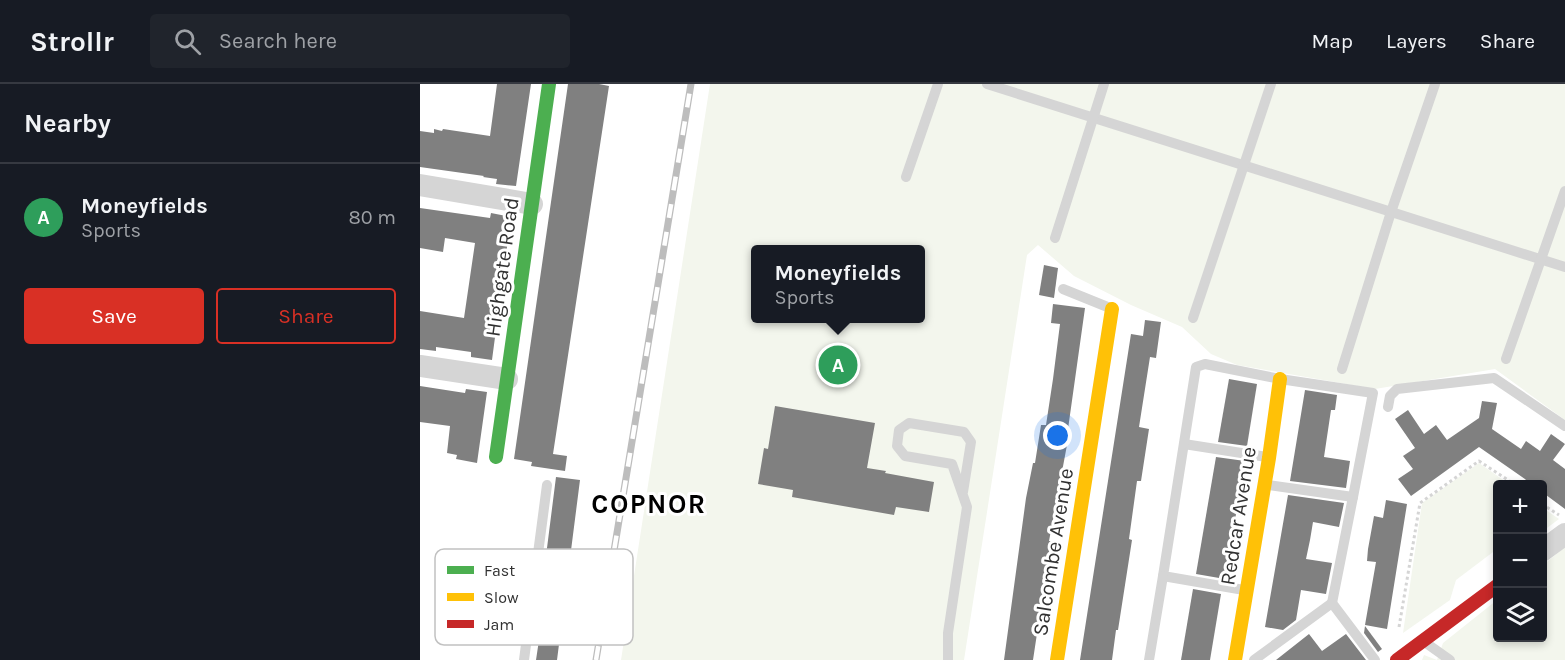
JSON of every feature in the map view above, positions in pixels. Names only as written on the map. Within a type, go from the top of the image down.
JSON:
[{"type":"street","name":"Highgate Road","points":[[496,457],[549,84]]},
{"type":"street","points":[[420,185],[532,204]]},
{"type":"street","name":"Salcombe Avenue","points":[[1057,660],[1112,309]]},
{"type":"street","points":[[420,366],[507,379]]},
{"type":"street","name":"Redcar Avenue","points":[[1235,660],[1280,379]]},
{"type":"street","points":[[1547,547],[1565,534]]},
{"type":"street","points":[[1399,658],[1493,588]]},
{"type":"lane","points":[[906,177],[938,84]]},
{"type":"lane","points":[[987,84],[1565,267]]},
{"type":"lane","points":[[1055,238],[1104,84]]},
{"type":"lane","points":[[1193,318],[1271,84]]},
{"type":"lane","points":[[1342,369],[1391,212],[1435,84]]},
{"type":"lane","points":[[1506,360],[1565,191]]},
{"type":"lane","points":[[1062,289],[1112,309]]},
{"type":"lane","points":[[1149,660],[1196,367],[1205,364],[1280,379],[1372,393],[1332,603],[1254,660]]},
{"type":"lane","points":[[1388,407],[1390,396],[1396,389],[1494,378],[1565,426]]},
{"type":"lane","points":[[948,660],[948,633],[967,507],[952,464],[905,456],[897,447],[899,430],[909,423],[964,432],[971,442],[963,492]]},
{"type":"lane","points":[[1184,444],[1269,458]]},
{"type":"lane","points":[[1265,484],[1353,497]]},
{"type":"lane","points":[[539,549],[548,485]]},
{"type":"lane","points":[[1163,576],[1247,591]]},
{"type":"lane","points":[[1332,603],[1375,660]]},
{"type":"lane","points":[[1423,641],[1450,660]]},
{"type":"lane","points":[[524,660],[526,645]]},
{"type":"path","points":[[1399,658],[1397,637],[1420,503],[1479,461],[1508,480]]},
{"type":"path","points":[[1547,507],[1565,519]]},
{"type":"shaded area","points":[[710,84],[1565,84],[1565,420],[1495,369],[1375,389],[1237,365],[1211,354],[1182,327],[1131,305],[1074,276],[1038,245],[1027,255],[964,660],[621,660],[623,645],[633,645],[633,582]]},
{"type":"shaded area","points":[[1479,463],[1503,480],[1493,480],[1493,552],[1456,580],[1450,600],[1403,633],[1422,503]]},
{"type":"shaded area","points":[[1547,511],[1559,519],[1547,528]]},
{"type":"shaded area","points":[[1565,547],[1565,660],[1437,660],[1443,643],[1493,603],[1493,642],[1547,642],[1547,562]]},
{"type":"shaded area","points":[[1424,655],[1437,660],[1422,660]]},
{"type":"building","points":[[497,84],[531,84],[516,186],[496,184],[497,179],[484,176],[420,167],[420,131],[434,133],[434,129],[442,131],[443,129],[490,136]]},
{"type":"building","points":[[568,84],[609,86],[553,454],[567,456],[565,471],[531,466],[532,462],[514,459]]},
{"type":"building","points":[[420,208],[490,218],[491,213],[511,217],[492,360],[471,357],[471,352],[436,347],[436,351],[420,349],[420,311],[464,318],[475,243],[445,238],[443,252],[420,248]]},
{"type":"building","points":[[1044,265],[1058,268],[1054,298],[1039,295]]},
{"type":"building","points":[[1053,304],[1085,308],[1068,429],[1070,429],[1049,541],[1051,541],[1033,660],[1004,660],[1026,498],[1041,425],[1046,425],[1053,379],[1060,324],[1051,323]]},
{"type":"building","points":[[1145,320],[1161,322],[1156,358],[1150,357],[1139,427],[1149,429],[1141,481],[1137,481],[1129,539],[1132,540],[1118,630],[1116,630],[1112,660],[1080,660],[1131,334],[1143,336]]},
{"type":"building","points":[[1229,379],[1257,384],[1247,446],[1218,442]]},
{"type":"building","points":[[420,386],[465,393],[466,389],[487,392],[477,463],[456,459],[457,455],[447,453],[450,426],[420,422]]},
{"type":"building","points":[[1305,390],[1337,395],[1335,410],[1331,410],[1324,457],[1350,461],[1346,488],[1290,481]]},
{"type":"building","points":[[1482,401],[1497,403],[1492,429],[1521,449],[1526,441],[1540,451],[1551,434],[1565,444],[1553,460],[1565,469],[1565,509],[1547,496],[1547,480],[1526,480],[1479,447],[1411,496],[1398,479],[1413,469],[1403,456],[1415,448],[1395,419],[1408,410],[1424,434],[1436,425],[1447,440],[1479,418]]},
{"type":"building","points":[[775,406],[875,423],[867,468],[934,482],[929,512],[896,507],[894,515],[792,497],[793,490],[758,484],[764,448],[768,449]]},
{"type":"building","points":[[1216,457],[1245,461],[1225,579],[1196,574]]},
{"type":"building","points":[[556,477],[580,480],[571,549],[547,549]]},
{"type":"building","points":[[1288,495],[1344,503],[1339,527],[1313,522],[1306,559],[1332,563],[1326,594],[1301,590],[1296,620],[1283,630],[1265,627]]},
{"type":"building","points":[[1386,500],[1407,504],[1387,629],[1365,625],[1376,562],[1367,561],[1368,549],[1374,516],[1383,518]]},
{"type":"building","points":[[1193,589],[1221,594],[1210,660],[1181,660]]},
{"type":"building","points":[[1365,626],[1382,649],[1378,652],[1364,633]]},
{"type":"building","points":[[1309,634],[1322,651],[1346,634],[1366,660],[1276,660]]},
{"type":"building","points":[[538,645],[559,645],[557,660],[536,660]]},
{"type":"railway","points":[[614,549],[691,84]]},
{"type":"railway","points":[[596,660],[598,645]]},
{"type":"traffic: fast","points":[[496,457],[549,84]]},
{"type":"traffic: slow","points":[[1057,660],[1112,309]]},
{"type":"traffic: slow","points":[[1235,660],[1280,379]]},
{"type":"traffic: jam","points":[[1397,660],[1494,588]]},
{"type":"place","name":"Moneyfields","points":[[838,365]]},
{"type":"district","name":"COPNOR","points":[[649,504]]}]
